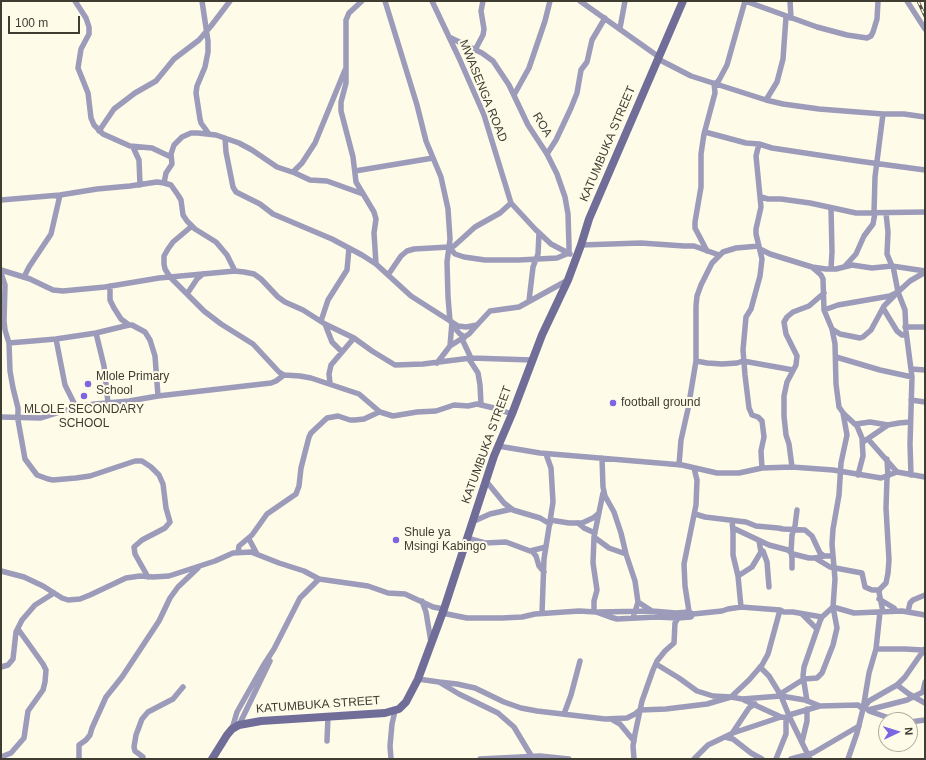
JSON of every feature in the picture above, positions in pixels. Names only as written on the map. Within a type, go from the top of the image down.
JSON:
[{"type":"main road","name":"KATUMBUKA STREET","points":[[235,727],[261,721],[372,714],[395,711],[406,702],[418,679],[443,611],[494,456],[512,414],[542,335],[568,280],[572,255],[581,245],[589,219],[683,1]]},
{"type":"main road","points":[[212,759],[222,741],[235,727]]},
{"type":"street","points":[[76,1],[86,18],[89,31],[88,38],[81,49],[78,68],[88,93],[91,118],[94,125],[99,131],[133,147],[152,148],[171,158]]},
{"type":"street","points":[[202,1],[208,41],[207,59],[205,68],[197,86],[196,93],[201,123],[209,134]]},
{"type":"street","points":[[99,131],[114,109],[135,93],[156,81],[174,59],[194,44],[206,32],[230,1]]},
{"type":"street","points":[[362,1],[350,13],[346,20],[346,83],[341,102],[341,111],[354,157],[356,182],[374,212],[376,219],[374,233],[376,264]]},
{"type":"street","points":[[385,1],[420,112],[426,141],[441,178],[448,209],[449,247],[447,268],[452,323],[450,346]]},
{"type":"street","name":"MWASENGA ROAD","points":[[432,1],[486,121],[511,203],[551,244],[572,255]]},
{"type":"street","points":[[475,50],[483,35],[484,29],[482,11],[484,1]]},
{"type":"street","points":[[514,95],[529,68],[550,1]]},
{"type":"street","points":[[580,1],[620,28],[659,58],[691,76],[783,104],[819,109],[883,114],[904,114],[925,117]]},
{"type":"street","points":[[620,28],[625,1]]},
{"type":"street","points":[[707,251],[695,228],[701,187],[702,154],[705,132],[714,96],[715,83],[719,80],[727,65],[745,1],[788,18],[834,32],[867,38],[871,36],[875,26],[878,12],[878,1]]},
{"type":"street","points":[[766,100],[777,82],[783,59],[790,1]]},
{"type":"street","points":[[907,1],[925,29]]},
{"type":"street","points":[[547,154],[556,140],[571,108],[577,93],[581,70],[587,62],[592,40],[605,18]]},
{"type":"street","name":"ROA","points":[[449,38],[482,53],[493,61],[503,74],[528,125],[547,154],[557,174],[565,197],[572,255]]},
{"type":"street","points":[[293,172],[302,163],[314,143],[346,68]]},
{"type":"street","points":[[843,267],[856,254],[864,236],[873,224],[875,213],[875,177],[883,114]]},
{"type":"street","points":[[705,132],[772,148],[925,170]]},
{"type":"street","points":[[164,183],[166,173],[172,164],[171,158],[173,147],[179,139],[191,133],[209,134],[225,138],[244,145],[277,167],[293,172],[310,180],[327,181],[363,194]]},
{"type":"street","points":[[225,138],[226,152],[233,187],[236,192],[260,204],[273,214],[332,239],[376,264],[411,296],[452,323],[462,327],[477,325]]},
{"type":"street","points":[[759,144],[756,160],[761,207],[756,229],[762,259],[760,276],[751,309],[745,321],[743,343],[749,408],[752,415],[762,421],[764,429],[761,451],[762,468]]},
{"type":"street","points":[[133,147],[139,160],[140,185]]},
{"type":"street","points":[[355,171],[433,158]]},
{"type":"street","points":[[1,200],[60,195],[157,182],[171,185],[181,200],[184,217],[192,226],[216,242],[236,271]]},
{"type":"street","points":[[24,277],[51,234],[60,195]]},
{"type":"street","points":[[761,197],[810,203],[856,213],[925,212]]},
{"type":"street","points":[[388,275],[401,256],[407,251],[456,245],[475,227],[500,213],[511,203]]},
{"type":"street","points":[[831,208],[831,269]]},
{"type":"street","points":[[886,213],[888,232],[887,254],[892,266],[898,292],[904,305],[905,327],[912,377],[910,422],[911,474]]},
{"type":"street","points":[[192,226],[173,242],[165,253],[165,269],[170,277],[204,312],[254,344],[276,370],[284,375],[300,376],[360,394],[380,412],[393,416],[417,412],[436,411],[454,405],[465,406],[481,404],[512,414]]},
{"type":"street","points":[[529,301],[533,267],[538,254],[539,233]]},
{"type":"street","points":[[581,245],[641,243],[694,246],[719,255]]},
{"type":"street","points":[[449,247],[455,254],[484,260],[536,260],[572,255]]},
{"type":"street","points":[[342,352],[332,342],[323,323],[328,300],[347,270],[349,248]]},
{"type":"street","points":[[679,465],[681,440],[696,361],[697,296],[712,263],[719,255],[729,249],[760,248],[770,254],[812,267],[831,269],[852,265],[872,268],[892,266],[925,271]]},
{"type":"street","points":[[812,267],[821,275],[824,286],[824,310],[832,329],[836,357],[839,407],[843,413],[856,424],[865,441],[887,459],[897,472]]},
{"type":"street","points":[[1,271],[24,277],[55,290],[72,290],[170,277],[236,271],[249,273],[264,281],[280,299],[354,338],[395,365],[437,363],[470,358],[532,360]]},
{"type":"street","points":[[1,271],[5,284],[4,321],[9,343],[10,371],[18,408],[18,418],[25,459],[37,475],[53,480],[80,478],[97,474],[130,462],[139,461],[146,463],[157,472],[164,489],[166,508],[170,522],[165,528],[142,540],[134,547],[135,554],[148,576]]},
{"type":"street","points":[[832,329],[840,334],[860,338],[870,330],[883,307],[910,281],[925,271]]},
{"type":"street","points":[[187,294],[203,274]]},
{"type":"street","points":[[437,363],[450,346],[464,338],[490,311],[519,307],[568,280]]},
{"type":"street","points":[[110,286],[110,300],[121,319],[129,325],[145,332],[150,340],[155,356],[158,396]]},
{"type":"street","points":[[824,310],[838,305],[890,296],[898,292]]},
{"type":"street","points":[[792,467],[789,444],[786,435],[784,396],[787,382],[797,360],[797,356],[786,334],[784,322],[793,312],[809,306],[824,293]]},
{"type":"street","points":[[879,298],[897,331],[902,335],[906,335]]},
{"type":"street","points":[[452,323],[464,338],[470,358],[478,373],[481,404]]},
{"type":"street","points":[[9,343],[56,339],[96,333],[129,325]]},
{"type":"street","points":[[905,327],[925,327]]},
{"type":"street","points":[[96,333],[104,366],[108,402]]},
{"type":"street","points":[[330,384],[330,369],[354,338]]},
{"type":"street","points":[[56,339],[65,385],[76,407]]},
{"type":"street","points":[[836,357],[880,370],[912,377]]},
{"type":"street","points":[[696,361],[707,364],[744,362],[793,370]]},
{"type":"street","points":[[911,369],[925,370]]},
{"type":"street","points":[[1,417],[41,418],[76,407],[108,402],[129,401],[158,396],[271,383],[284,375]]},
{"type":"street","points":[[911,400],[925,402]]},
{"type":"street","points":[[238,552],[239,546],[249,539],[267,514],[296,494],[299,486],[301,468],[307,443],[311,433],[330,417],[355,420],[364,419],[372,414],[380,412]]},
{"type":"street","points":[[779,696],[804,679],[817,678],[822,673],[833,645],[837,628],[834,607],[835,579],[832,544],[833,529],[838,505],[840,472],[844,454],[844,444],[847,435],[843,413]]},
{"type":"street","points":[[856,424],[870,422],[888,426]]},
{"type":"street","points":[[858,475],[865,441],[888,426],[910,422]]},
{"type":"street","points":[[876,433],[879,423]]},
{"type":"street","points":[[498,446],[546,454],[679,465],[717,473],[730,474],[748,472],[762,468],[792,467],[834,470],[881,478],[897,472],[925,477]]},
{"type":"street","points":[[542,613],[546,547],[553,502],[552,479],[549,460],[546,454]]},
{"type":"street","points":[[595,612],[594,602],[597,590],[593,563],[594,535],[604,491],[602,458]]},
{"type":"street","points":[[815,558],[830,567],[862,573],[863,584],[865,587],[872,590],[879,590],[886,583],[889,560],[886,499],[888,476],[887,459]]},
{"type":"street","points":[[595,612],[617,619],[656,616],[678,618],[691,617],[685,586],[684,564],[695,514],[697,480],[694,468]]},
{"type":"street","points":[[486,481],[504,503],[512,510],[537,516],[550,522],[578,523],[588,521],[600,513]]},
{"type":"street","points":[[604,491],[622,533],[626,554],[635,581],[638,602],[633,618]]},
{"type":"street","points":[[472,522],[490,514],[512,510]]},
{"type":"street","points":[[792,568],[791,552],[797,510]]},
{"type":"street","points":[[695,514],[705,517],[750,523],[756,526],[805,530],[812,536],[820,553],[824,556]]},
{"type":"street","points":[[732,520],[733,555],[738,576],[741,607]]},
{"type":"street","points":[[578,523],[609,548],[626,554]]},
{"type":"street","points":[[733,528],[759,541],[805,557],[815,558],[833,556]]},
{"type":"street","points":[[467,538],[485,543],[506,542],[532,551],[546,547]]},
{"type":"street","points":[[249,539],[257,554]]},
{"type":"street","points":[[759,541],[767,562],[769,587]]},
{"type":"street","points":[[738,576],[752,567],[762,552],[775,546]]},
{"type":"street","points":[[532,551],[536,556],[539,566],[544,572]]},
{"type":"street","points":[[1,572],[24,577],[67,600],[75,600],[95,593],[126,578],[140,576],[169,576],[238,552],[251,552],[304,571],[319,580],[368,586],[388,593],[411,596],[443,611],[467,618],[522,618],[542,613],[579,611],[652,611],[691,613],[722,611],[741,607],[780,610],[784,612],[822,617]]},
{"type":"street","points":[[79,759],[79,745],[90,735],[106,697],[122,677],[155,628],[178,587],[200,566]]},
{"type":"street","points":[[235,727],[236,712],[274,649],[300,598],[319,580]]},
{"type":"street","points":[[866,710],[869,674],[876,649],[882,612],[879,590]]},
{"type":"street","points":[[1,667],[8,665],[13,659],[16,632],[22,620],[35,605],[54,593]]},
{"type":"street","points":[[908,612],[910,604],[913,600],[925,595]]},
{"type":"street","points":[[880,599],[894,608],[896,612]]},
{"type":"street","points":[[422,601],[426,612],[431,643]]},
{"type":"street","points":[[638,602],[652,611]]},
{"type":"street","points":[[834,607],[854,613],[908,612],[925,615]]},
{"type":"street","points":[[802,742],[807,721],[807,701],[803,676],[804,667],[816,629],[822,617],[834,607]]},
{"type":"street","points":[[418,679],[475,688],[504,702],[521,708],[609,719],[627,718],[640,710],[666,709],[707,704],[732,696],[760,668],[768,654],[780,610]]},
{"type":"street","points":[[802,614],[816,629]]},
{"type":"street","points":[[634,759],[634,741],[640,710],[656,664],[665,651],[674,643],[675,623],[678,618]]},
{"type":"street","points":[[1,757],[12,753],[24,738],[28,710],[43,690],[45,682],[45,667],[18,629]]},
{"type":"street","points":[[876,649],[925,650]]},
{"type":"street","points":[[848,759],[869,701],[897,685],[905,677],[925,650]]},
{"type":"street","points":[[564,714],[571,695],[580,661]]},
{"type":"street","points":[[656,664],[697,691],[713,696],[732,696],[786,717]]},
{"type":"street","points":[[760,668],[769,676],[779,696],[786,717],[810,756]]},
{"type":"street","points":[[439,682],[505,718],[521,737],[532,757]]},
{"type":"street","points":[[866,710],[914,697],[924,691],[925,682]]},
{"type":"street","points":[[897,685],[900,689],[925,703]]},
{"type":"street","points":[[143,759],[143,757],[135,751],[134,747],[136,735],[142,719],[148,712],[173,699],[183,687]]},
{"type":"street","points":[[742,699],[779,696],[807,701],[820,706]]},
{"type":"street","points":[[733,733],[749,708],[755,704]]},
{"type":"street","points":[[694,759],[708,745],[733,733],[807,709],[820,706],[858,705],[866,710],[878,714]]},
{"type":"street","points":[[391,759],[390,746],[395,711]]},
{"type":"street","points":[[327,741],[328,716]]},
{"type":"street","points":[[776,759],[786,734],[786,717]]},
{"type":"street","points":[[609,719],[616,721],[634,741]]},
{"type":"street","points":[[791,759],[810,756],[859,726]]},
{"type":"street","points":[[724,737],[732,739],[762,759]]},
{"type":"street","points":[[480,759],[532,757],[569,759]]},
{"type":"railway","points":[[918,1],[925,16]]},
{"type":"place","name":"Mlole Primary School","points":[[88,384]]},
{"type":"place","name":"MLOLE SECONDARY SCHOOL","points":[[84,396]]},
{"type":"place","name":"football ground","points":[[613,403]]},
{"type":"place","name":"Shule ya Msingi Kabingo","points":[[396,540]]}]
